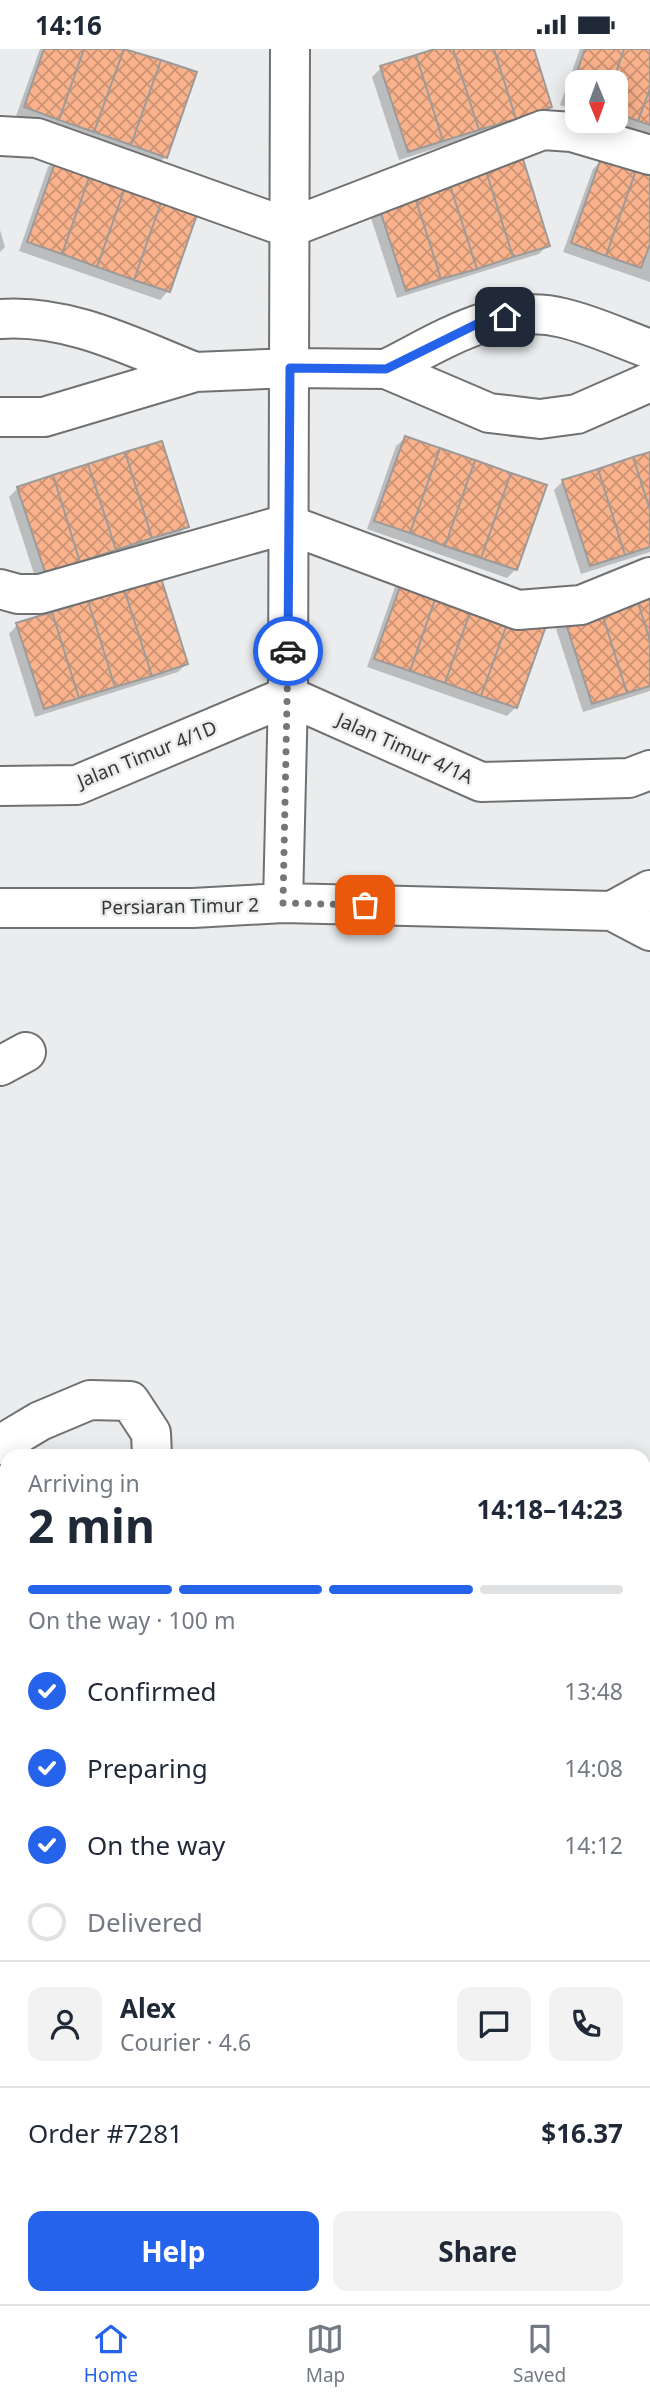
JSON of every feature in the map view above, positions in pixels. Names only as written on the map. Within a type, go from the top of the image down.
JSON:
[{"type":"street","points":[[283,903],[288,696],[290,49]]},
{"type":"street","points":[[0,136],[37,138],[289,227],[543,130],[572,132],[650,155]]},
{"type":"street","points":[[386,369],[485,320],[525,313],[563,318],[650,349]]},
{"type":"street","points":[[0,319],[29,317],[69,323],[195,372]]},
{"type":"street","points":[[0,417],[44,418],[195,372],[290,368],[386,369],[489,412],[540,419],[577,414],[650,382]]},
{"type":"street","points":[[0,589],[18,594],[40,594],[288,524],[518,610],[581,605],[650,577]]},
{"type":"street","name":"Jalan Timur 4/1A","points":[[288,696],[481,782],[629,778],[650,769]]},
{"type":"street","name":"Jalan Timur 4/1D","points":[[0,786],[77,785],[288,696]]},
{"type":"street","points":[[612,911],[650,890]]},
{"type":"street","name":"Persiaran Timur 2","points":[[0,908],[192,908],[283,903],[612,911],[650,931]]},
{"type":"street","points":[[0,1444],[40,1421],[90,1400],[130,1401],[152,1433],[152,1449]]},
{"type":"building","points":[[44,49],[84,49],[59,120],[24,107]]},
{"type":"building","points":[[84,49],[124,49],[94,132],[59,120]]},
{"type":"building","points":[[124,49],[161,60],[131,145],[94,132]]},
{"type":"building","points":[[435,49],[453,49],[479,130],[443,141],[416,55]]},
{"type":"building","points":[[453,49],[494,49],[516,119],[479,130]]},
{"type":"building","points":[[494,49],[534,49],[552,107],[516,119]]},
{"type":"building","points":[[585,49],[624,49],[617,70],[578,70]]},
{"type":"building","points":[[624,49],[650,49],[650,88],[638,121],[628,117],[628,70],[617,70]]},
{"type":"building","points":[[416,55],[443,141],[408,152],[380,66]]},
{"type":"building","points":[[161,60],[197,72],[167,158],[131,145]]},
{"type":"building","points":[[650,88],[650,125],[638,121]]},
{"type":"building","points":[[57,157],[92,169],[62,254],[27,242]]},
{"type":"building","points":[[601,158],[636,170],[606,256],[571,243]]},
{"type":"building","points":[[523,159],[550,246],[513,257],[486,171]]},
{"type":"building","points":[[92,169],[127,182],[97,267],[62,254]]},
{"type":"building","points":[[636,170],[650,175],[650,244],[641,268],[606,256]]},
{"type":"building","points":[[486,171],[513,257],[477,269],[449,182]]},
{"type":"building","points":[[127,182],[164,194],[134,280],[97,267]]},
{"type":"building","points":[[449,182],[477,269],[441,279],[414,194]]},
{"type":"building","points":[[164,194],[200,206],[170,292],[134,280]]},
{"type":"building","points":[[414,194],[441,279],[406,291],[378,204]]},
{"type":"building","points":[[405,436],[440,448],[410,533],[374,521]]},
{"type":"building","points":[[162,441],[189,527],[152,538],[125,452]]},
{"type":"building","points":[[440,448],[475,460],[445,546],[410,533]]},
{"type":"building","points":[[125,452],[152,538],[116,550],[88,464]]},
{"type":"building","points":[[650,452],[650,510],[633,457]]},
{"type":"building","points":[[633,457],[650,510],[650,547],[625,555],[598,469]]},
{"type":"building","points":[[475,460],[511,473],[481,558],[445,546]]},
{"type":"building","points":[[88,464],[116,550],[80,562],[53,475]]},
{"type":"building","points":[[598,469],[625,555],[590,566],[562,480]]},
{"type":"building","points":[[511,473],[547,485],[517,570],[481,558]]},
{"type":"building","points":[[53,475],[80,562],[45,572],[17,487]]},
{"type":"building","points":[[405,573],[440,585],[410,671],[374,659]]},
{"type":"building","points":[[161,578],[188,664],[152,676],[124,589]]},
{"type":"building","points":[[440,585],[475,598],[445,683],[410,671]]},
{"type":"building","points":[[124,589],[152,676],[115,687],[88,601]]},
{"type":"building","points":[[650,591],[650,641],[636,596]]},
{"type":"building","points":[[636,596],[650,641],[650,686],[627,693],[600,607]]},
{"type":"building","points":[[475,598],[512,610],[481,696],[445,683]]},
{"type":"building","points":[[88,601],[115,687],[79,698],[52,612]]},
{"type":"building","points":[[600,607],[627,693],[592,704],[564,618]]},
{"type":"building","points":[[512,610],[547,623],[517,708],[481,696]]},
{"type":"building","points":[[52,612],[79,698],[44,709],[16,623]]},
{"type":"way so far","points":[[288,651],[283,903],[365,905]]},
{"type":"route","points":[[288,651],[290,368],[386,369],[485,320],[505,317]]}]
